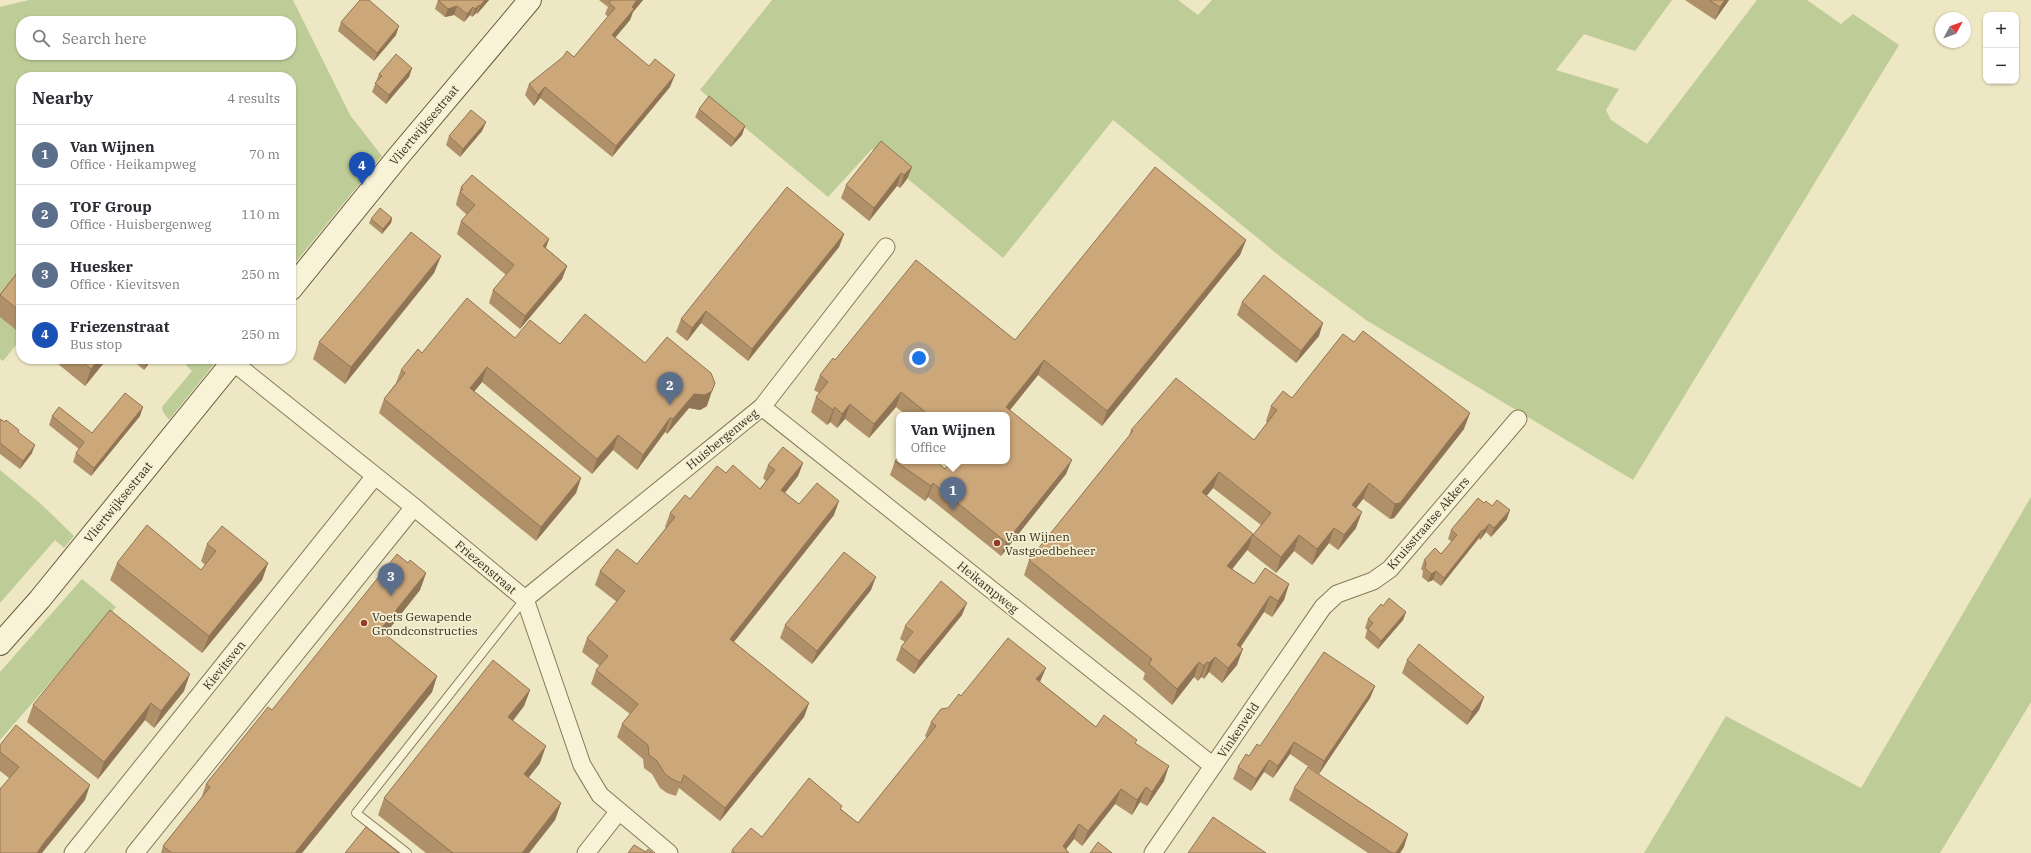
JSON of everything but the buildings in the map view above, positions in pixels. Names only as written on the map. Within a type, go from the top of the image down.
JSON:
[{"type":"street","name":"Vliertwijksestraat","points":[[296,283],[397,158],[530,0]]},
{"type":"street","name":"Huisbergenweg","points":[[525,599],[762,407],[886,247]]},
{"type":"street","name":"Vliertwijksestraat","points":[[0,644],[40,599],[232,364]]},
{"type":"street","name":"Friezenstraat","points":[[238,364],[525,599],[582,765],[600,795],[669,853]]},
{"type":"street","name":"Heikampweg","points":[[762,407],[1213,766]]},
{"type":"street","name":"Kruisstraatse Akkers","points":[[1323,607],[1337,594],[1373,581],[1390,569],[1518,419]]},
{"type":"street","name":"Kievitsven","points":[[73,853],[375,476]]},
{"type":"street","points":[[135,853],[414,507]]},
{"type":"street","name":"Vinkenveld","points":[[1153,853],[1323,607]]},
{"type":"street","points":[[586,853],[619,811]]},
{"type":"lane","points":[[407,853],[356,813],[525,599]]},
{"type":"green space","points":[[29,0],[293,0],[350,115],[382,156],[296,262],[296,72],[16,72],[16,345],[3,361],[0,359],[0,7]]},
{"type":"green space","points":[[772,0],[1178,0],[1198,15],[1212,0],[1672,0],[1635,51],[1584,34],[1556,70],[1619,89],[1606,110],[1611,120],[1647,144],[1757,0],[1807,0],[1841,24],[1853,14],[1899,45],[1633,480],[1366,320],[1282,258],[1113,120],[1003,258],[872,149],[828,197],[700,90]]},
{"type":"green space","points":[[214,364],[169,420],[163,412],[162,407],[192,371],[186,365]]},
{"type":"green space","points":[[0,470],[40,503],[74,536],[64,548],[55,540],[0,603]]},
{"type":"green space","points":[[2031,497],[2031,702],[1940,853],[1644,853],[1726,716],[1861,788]]},
{"type":"green space","points":[[82,579],[116,607],[0,740],[0,672]]},
{"type":"place","name":"Friezenstraat","points":[[362,185]]},
{"type":"place","name":"TOF Group","points":[[670,405]]},
{"type":"place","name":"Van Wijnen","points":[[953,510]]},
{"type":"place","name":"Van Wijnen Vastgoedbeheer","points":[[997,543]]},
{"type":"place","name":"Huesker","points":[[391,596]]},
{"type":"place","name":"Voets Gewapende Grondconstructies","points":[[364,623]]}]
